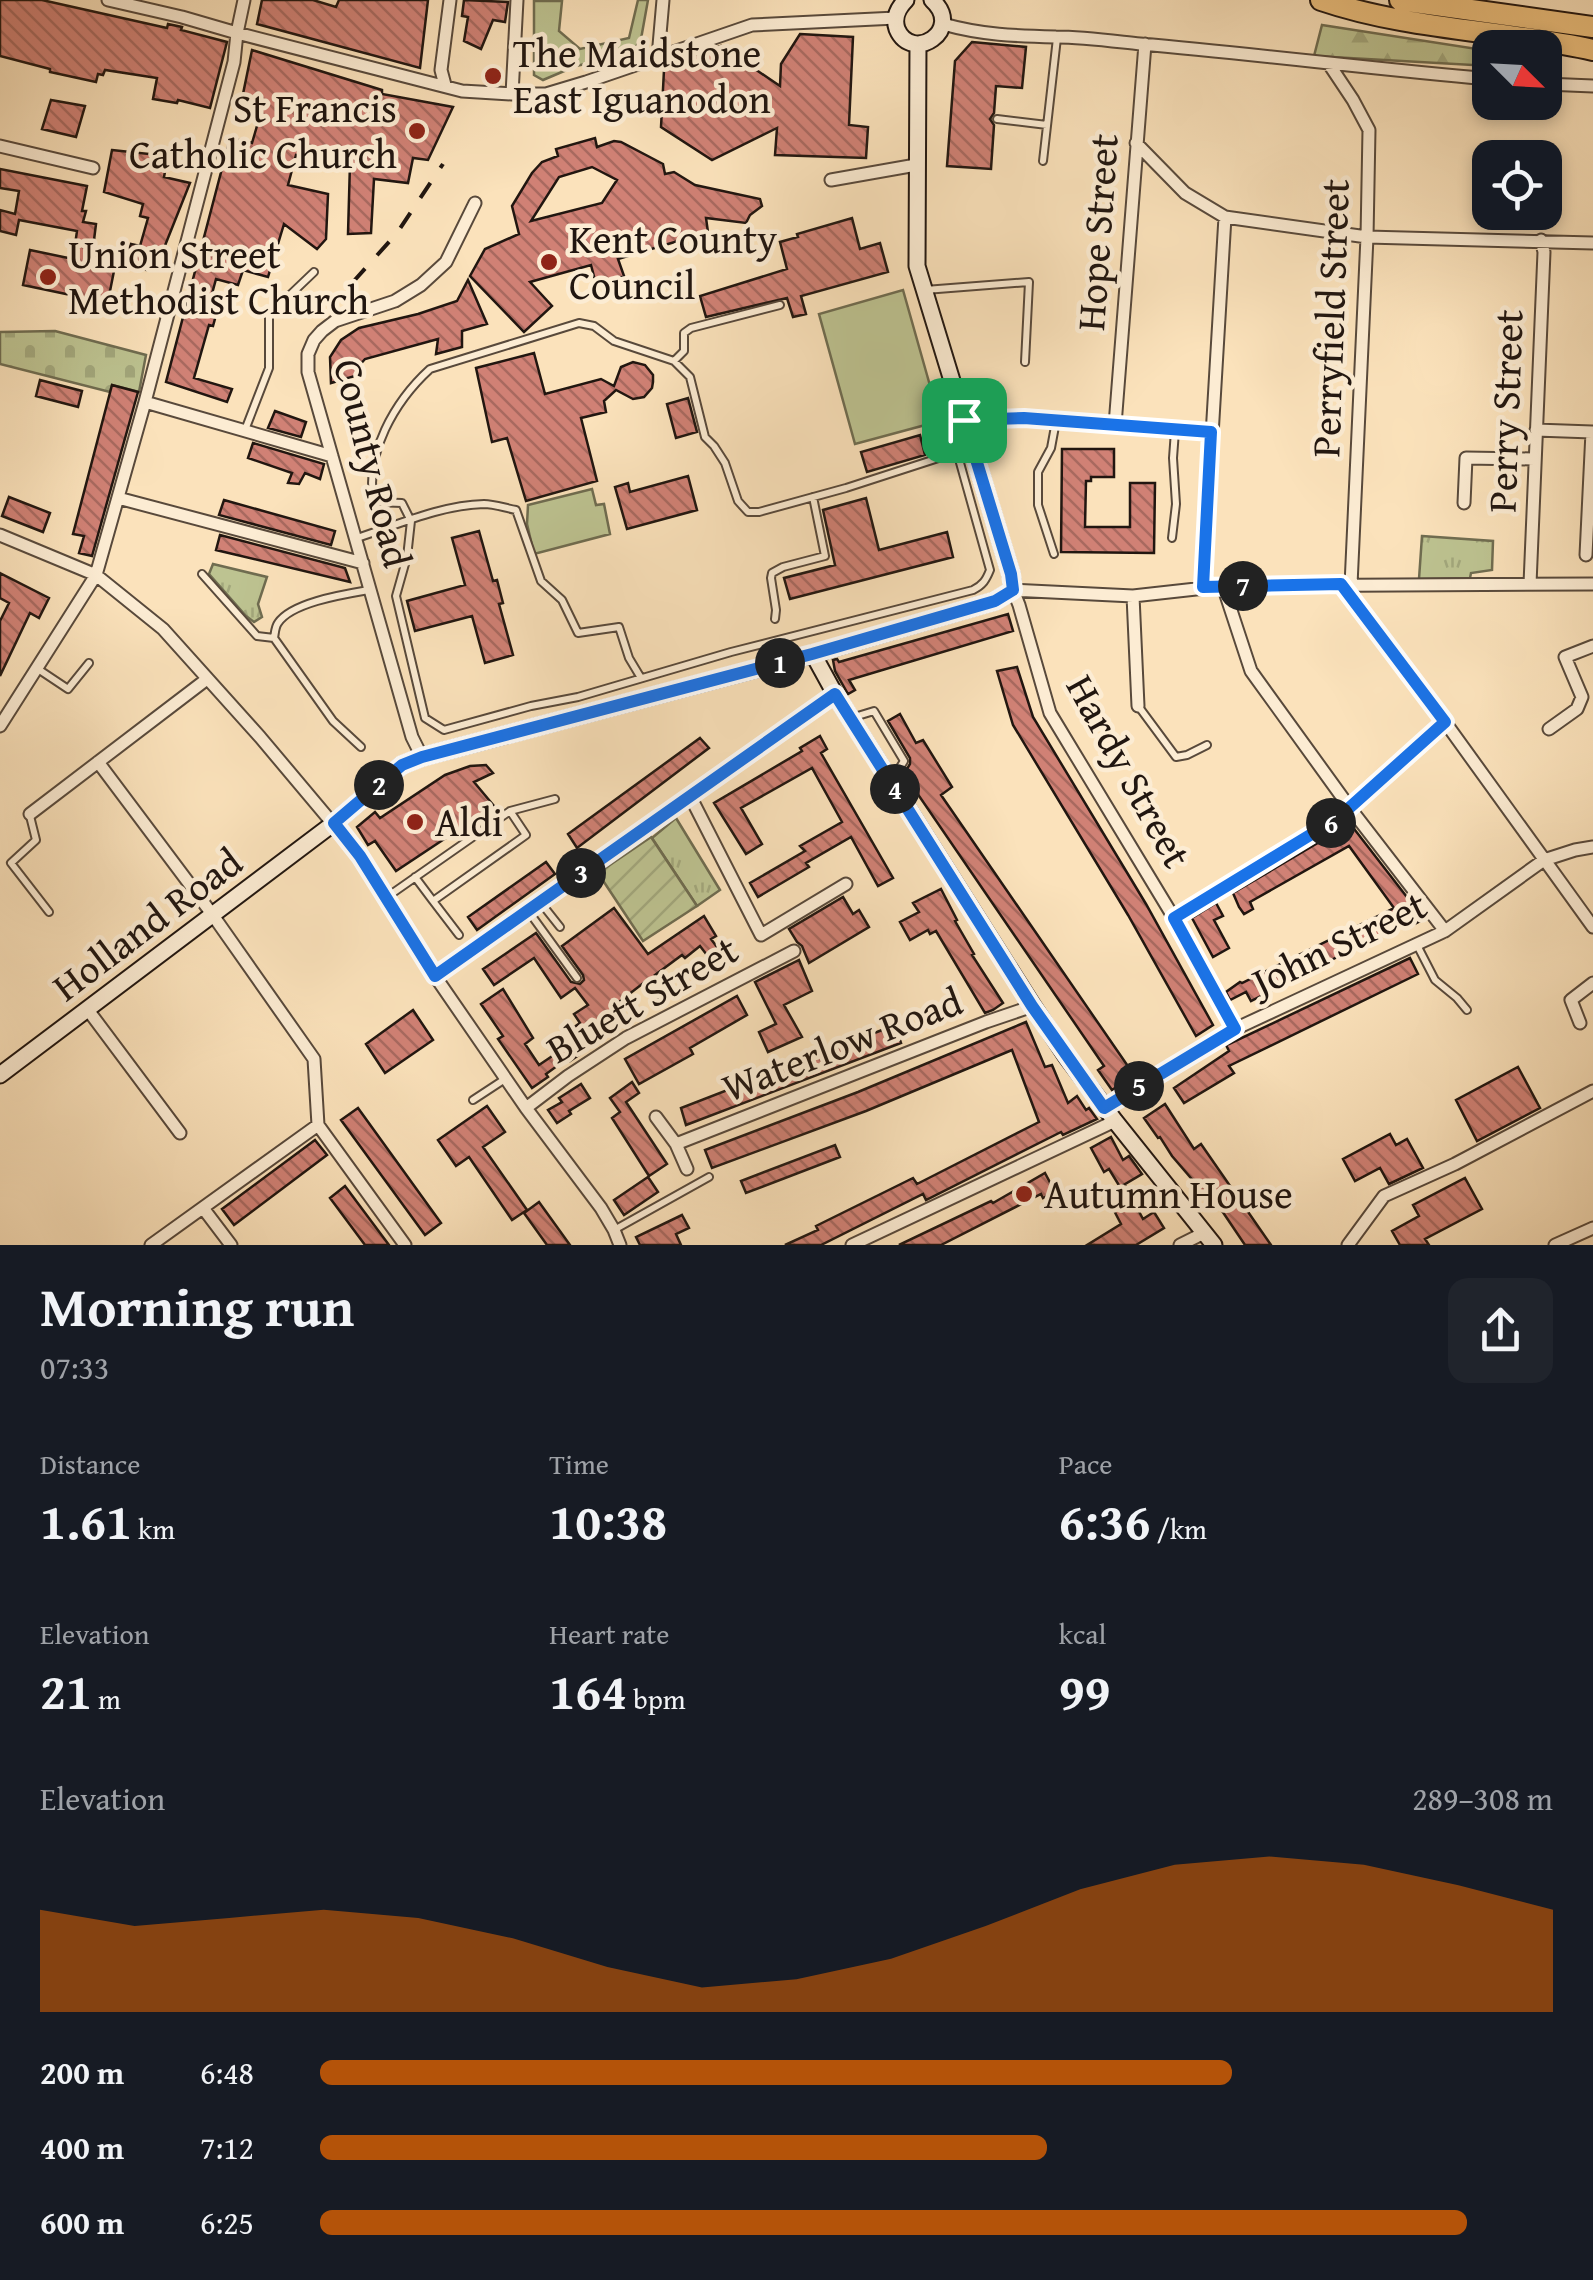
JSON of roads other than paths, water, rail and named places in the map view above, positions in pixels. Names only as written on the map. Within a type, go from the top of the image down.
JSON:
[{"type":"highway","points":[[1321,0],[1412,22],[1593,50]]},
{"type":"highway","points":[[1400,0],[1593,27]]},
{"type":"main road","points":[[906,0],[898,10],[896,26],[904,38],[918,44],[931,41],[940,31],[942,11],[936,2]]},
{"type":"main road","points":[[918,44],[917,266],[1013,590]]},
{"type":"main road","name":"Holland Road","points":[[0,1076],[334,823],[402,765],[812,654],[995,601],[1013,590]]},
{"type":"main road","points":[[812,654],[1032,1006],[1110,1114],[1209,1239]]},
{"type":"street","points":[[108,0],[462,91],[512,94],[546,94],[752,24],[896,18]]},
{"type":"street","points":[[2,720],[96,576],[234,62],[244,0]]},
{"type":"street","points":[[446,85],[441,70],[450,0]]},
{"type":"street","points":[[512,94],[518,0]]},
{"type":"street","points":[[658,56],[663,0]]},
{"type":"street","points":[[942,24],[975,34],[1145,44],[1472,77]]},
{"type":"street","name":"Hope Street","points":[[1115,425],[1145,44]]},
{"type":"street","name":"Perryfield Street","points":[[1329,64],[1369,130],[1368,237],[1346,584]]},
{"type":"street","points":[[1562,85],[1593,86]]},
{"type":"street","points":[[1136,143],[1185,193],[1225,217],[1368,237],[1593,243]]},
{"type":"street","points":[[0,146],[92,168]]},
{"type":"street","points":[[831,180],[916,164]]},
{"type":"street","name":"County Road","points":[[422,757],[412,737],[308,372],[308,354],[314,340],[335,321],[394,301],[421,285],[446,262],[475,203]]},
{"type":"street","points":[[1203,587],[1225,217]]},
{"type":"street","name":"Perry Street","points":[[1530,584],[1544,252],[1541,240]]},
{"type":"street","points":[[145,402],[332,456]]},
{"type":"street","points":[[964,420],[1024,418],[1211,432]]},
{"type":"street","points":[[1536,430],[1592,432],[1586,555]]},
{"type":"street","points":[[1464,502],[1466,458],[1534,460]]},
{"type":"street","points":[[118,498],[363,563]]},
{"type":"street","points":[[0,535],[96,576],[163,629],[260,736],[360,856],[435,976],[601,1208],[620,1245]]},
{"type":"street","points":[[1346,584],[1593,927]]},
{"type":"street","points":[[1013,590],[1134,596],[1224,586],[1593,584]]},
{"type":"street","points":[[1224,586],[1251,671],[1445,930]]},
{"type":"street","name":"Hardy Street","points":[[1013,590],[1050,713],[1174,918],[1235,1029]]},
{"type":"street","points":[[1134,596],[1138,706]]},
{"type":"street","points":[[1549,729],[1577,709],[1582,698],[1565,657],[1593,646]]},
{"type":"street","points":[[30,814],[206,679]]},
{"type":"street","points":[[435,976],[835,694]]},
{"type":"street","points":[[1174,918],[1338,818],[1445,722]]},
{"type":"street","points":[[98,762],[314,1059],[318,1125],[404,1245]]},
{"type":"street","points":[[690,796],[760,935],[846,884]]},
{"type":"street","points":[[1544,860],[1593,847]]},
{"type":"street","name":"John Street","points":[[852,1245],[1110,1114],[1235,1029],[1445,930],[1544,860]]},
{"type":"street","name":"Bluett Street","points":[[526,1108],[626,1038],[794,951]]},
{"type":"street","points":[[1580,1023],[1571,1000],[1593,983]]},
{"type":"street","name":"Waterlow Road","points":[[676,1144],[1032,1006]]},
{"type":"street","points":[[88,1010],[180,1133]]},
{"type":"street","points":[[1348,1245],[1384,1196],[1456,1164],[1593,1091]]},
{"type":"street","points":[[656,1117],[676,1144],[687,1169]]},
{"type":"street","points":[[151,1245],[318,1125]]},
{"type":"street","points":[[203,1208],[231,1245]]},
{"type":"street","points":[[1556,1245],[1593,1228]]},
{"type":"street","points":[[1180,1245],[1209,1239]]},
{"type":"lane","points":[[1042,161],[1057,37]]},
{"type":"lane","points":[[997,119],[1047,125]]},
{"type":"lane","points":[[246,430],[269,368],[269,315],[314,272]]},
{"type":"lane","points":[[924,290],[1029,282],[1025,362]]},
{"type":"lane","points":[[674,362],[684,351],[684,333],[690,328],[780,305]]},
{"type":"lane","points":[[579,324],[594,326],[614,341],[674,362],[690,377],[705,437],[725,463],[738,502],[748,512],[814,497],[957,452],[990,570],[986,579],[973,590],[761,644],[578,697],[444,730],[425,718],[396,596],[407,557],[411,521],[402,503],[374,502],[370,482],[376,455],[396,409],[413,384],[430,369],[579,324]]},
{"type":"lane","points":[[1054,554],[1038,505],[1038,472],[1051,448],[1056,420]]},
{"type":"lane","points":[[1172,538],[1176,430]]},
{"type":"lane","points":[[774,619],[772,573],[825,556],[814,497]]},
{"type":"lane","points":[[356,539],[438,512],[486,504],[516,510],[541,580],[562,600],[578,633],[620,628],[629,658],[641,678]]},
{"type":"lane","points":[[202,574],[258,636],[274,638],[332,721],[361,747]]},
{"type":"lane","points":[[274,638],[278,622],[295,610],[333,596],[372,589]]},
{"type":"lane","points":[[37,668],[68,689],[89,663]]},
{"type":"lane","points":[[1138,706],[1176,756],[1206,746]]},
{"type":"lane","points":[[850,718],[874,711],[904,761],[890,781]]},
{"type":"lane","points":[[386,898],[510,810],[555,799]]},
{"type":"lane","points":[[433,901],[526,835],[510,810]]},
{"type":"lane","points":[[30,814],[36,840],[11,863],[49,912]]},
{"type":"lane","points":[[415,877],[459,936]]},
{"type":"lane","points":[[540,902],[560,928]]},
{"type":"lane","points":[[528,910],[577,978]]},
{"type":"lane","points":[[1416,944],[1434,980],[1467,1010]]},
{"type":"lane","points":[[473,1100],[506,1078]]},
{"type":"lane","points":[[614,1230],[708,1177]]},
{"type":"railway","points":[[353,282],[397,233],[443,164]]},
{"type":"place","name":"The Maidstone East Iguanodon","points":[[493,76]]},
{"type":"place","name":"St Francis Catholic Church","points":[[417,131]]},
{"type":"place","name":"Kent County Council","points":[[549,262]]},
{"type":"place","name":"Union Street Methodist Church","points":[[48,277]]},
{"type":"place","name":"Aldi","points":[[415,822]]},
{"type":"place","name":"Autumn House","points":[[1024,1194]]}]
